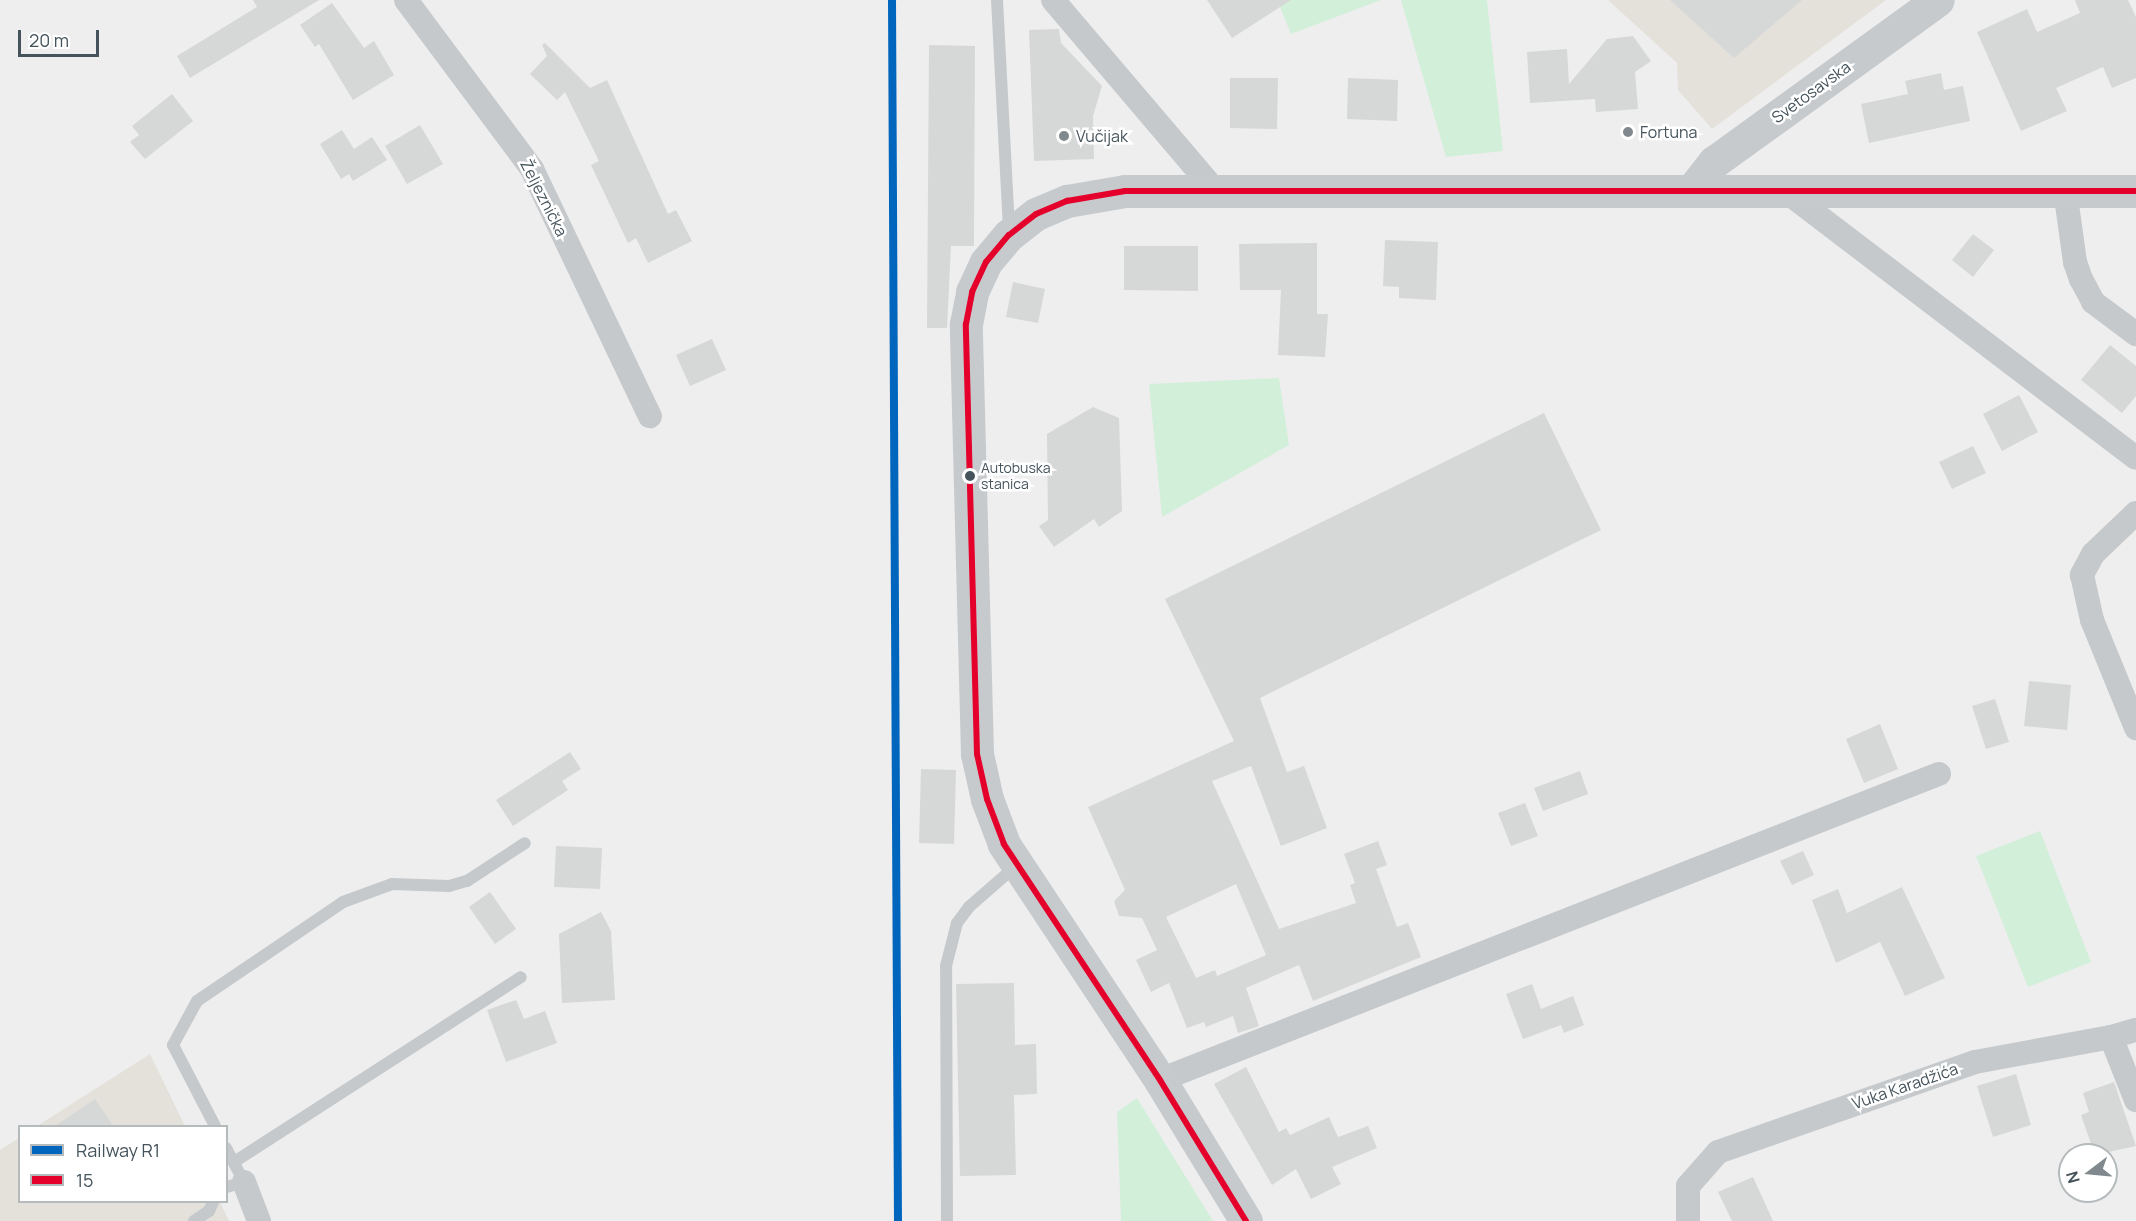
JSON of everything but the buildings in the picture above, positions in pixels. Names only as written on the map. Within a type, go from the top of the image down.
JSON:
[{"type":"street","name":"Željeznička","points":[[406,0],[532,169],[650,416]]},
{"type":"street","name":"Svetosavska","points":[[1692,190],[1714,162],[1938,0]]},
{"type":"street","points":[[1057,2],[1214,189]]},
{"type":"street","points":[[1246,1221],[1160,1080],[1004,844],[987,799],[977,754],[966,324],[972,292],[986,261],[1009,235],[1036,214],[1067,201],[1125,190],[1692,190],[1788,193],[2136,191]]},
{"type":"street","points":[[2065,190],[2081,279],[2093,302],[2136,334]]},
{"type":"street","points":[[1788,193],[2136,458]]},
{"type":"street","points":[[2136,513],[2093,554],[2082,575],[2092,620],[2136,728]]},
{"type":"street","points":[[1160,1080],[1939,774]]},
{"type":"street","name":"Vuka Karadžića","points":[[1688,1221],[1688,1186],[1718,1152],[1975,1062],[2111,1037],[2136,1030]]},
{"type":"street","points":[[2111,1037],[2136,1100]]},
{"type":"street","points":[[235,1177],[259,1221]]},
{"type":"lane","points":[[997,0],[1009,235]]},
{"type":"lane","points":[[214,1125],[173,1045],[196,1001],[342,902],[392,884],[449,886],[467,881],[525,843]]},
{"type":"lane","points":[[947,1221],[946,966],[957,923],[970,906],[1017,864]]},
{"type":"lane","points":[[228,1154],[235,1177],[521,977]]},
{"type":"lane","points":[[194,1221],[208,1211],[212,1203]]},
{"type":"shaded area","points":[[1608,0],[1886,0],[1712,129],[1678,90],[1677,63]]},
{"type":"shaded area","points":[[150,1054],[185,1125],[39,1125]]},
{"type":"shaded area","points":[[18,1139],[18,1203],[220,1203],[229,1221],[0,1221],[0,1150]]},
{"type":"green space","points":[[1277,0],[1381,0],[1291,34]]},
{"type":"green space","points":[[1401,0],[1487,0],[1503,151],[1446,157]]},
{"type":"green space","points":[[1279,378],[1289,445],[1162,517],[1149,384]]},
{"type":"green space","points":[[2040,831],[2091,962],[2028,987],[1976,856]]},
{"type":"green space","points":[[1137,1098],[1213,1221],[1121,1221],[1117,1112]]},
{"type":"rail line","name":"R1","points":[[892,0],[898,1221]]},
{"type":"transit line","name":"15","points":[[1246,1221],[1160,1080],[1004,844],[987,799],[977,754],[966,324],[972,292],[986,262],[1009,235],[1036,214],[1067,201],[1125,191],[2136,191]]},
{"type":"place","name":"Fortuna","points":[[1628,132]]},
{"type":"place","name":"Vučijak","points":[[1064,136]]},
{"type":"place","name":"Autobuska stanica","points":[[970,476]]}]
